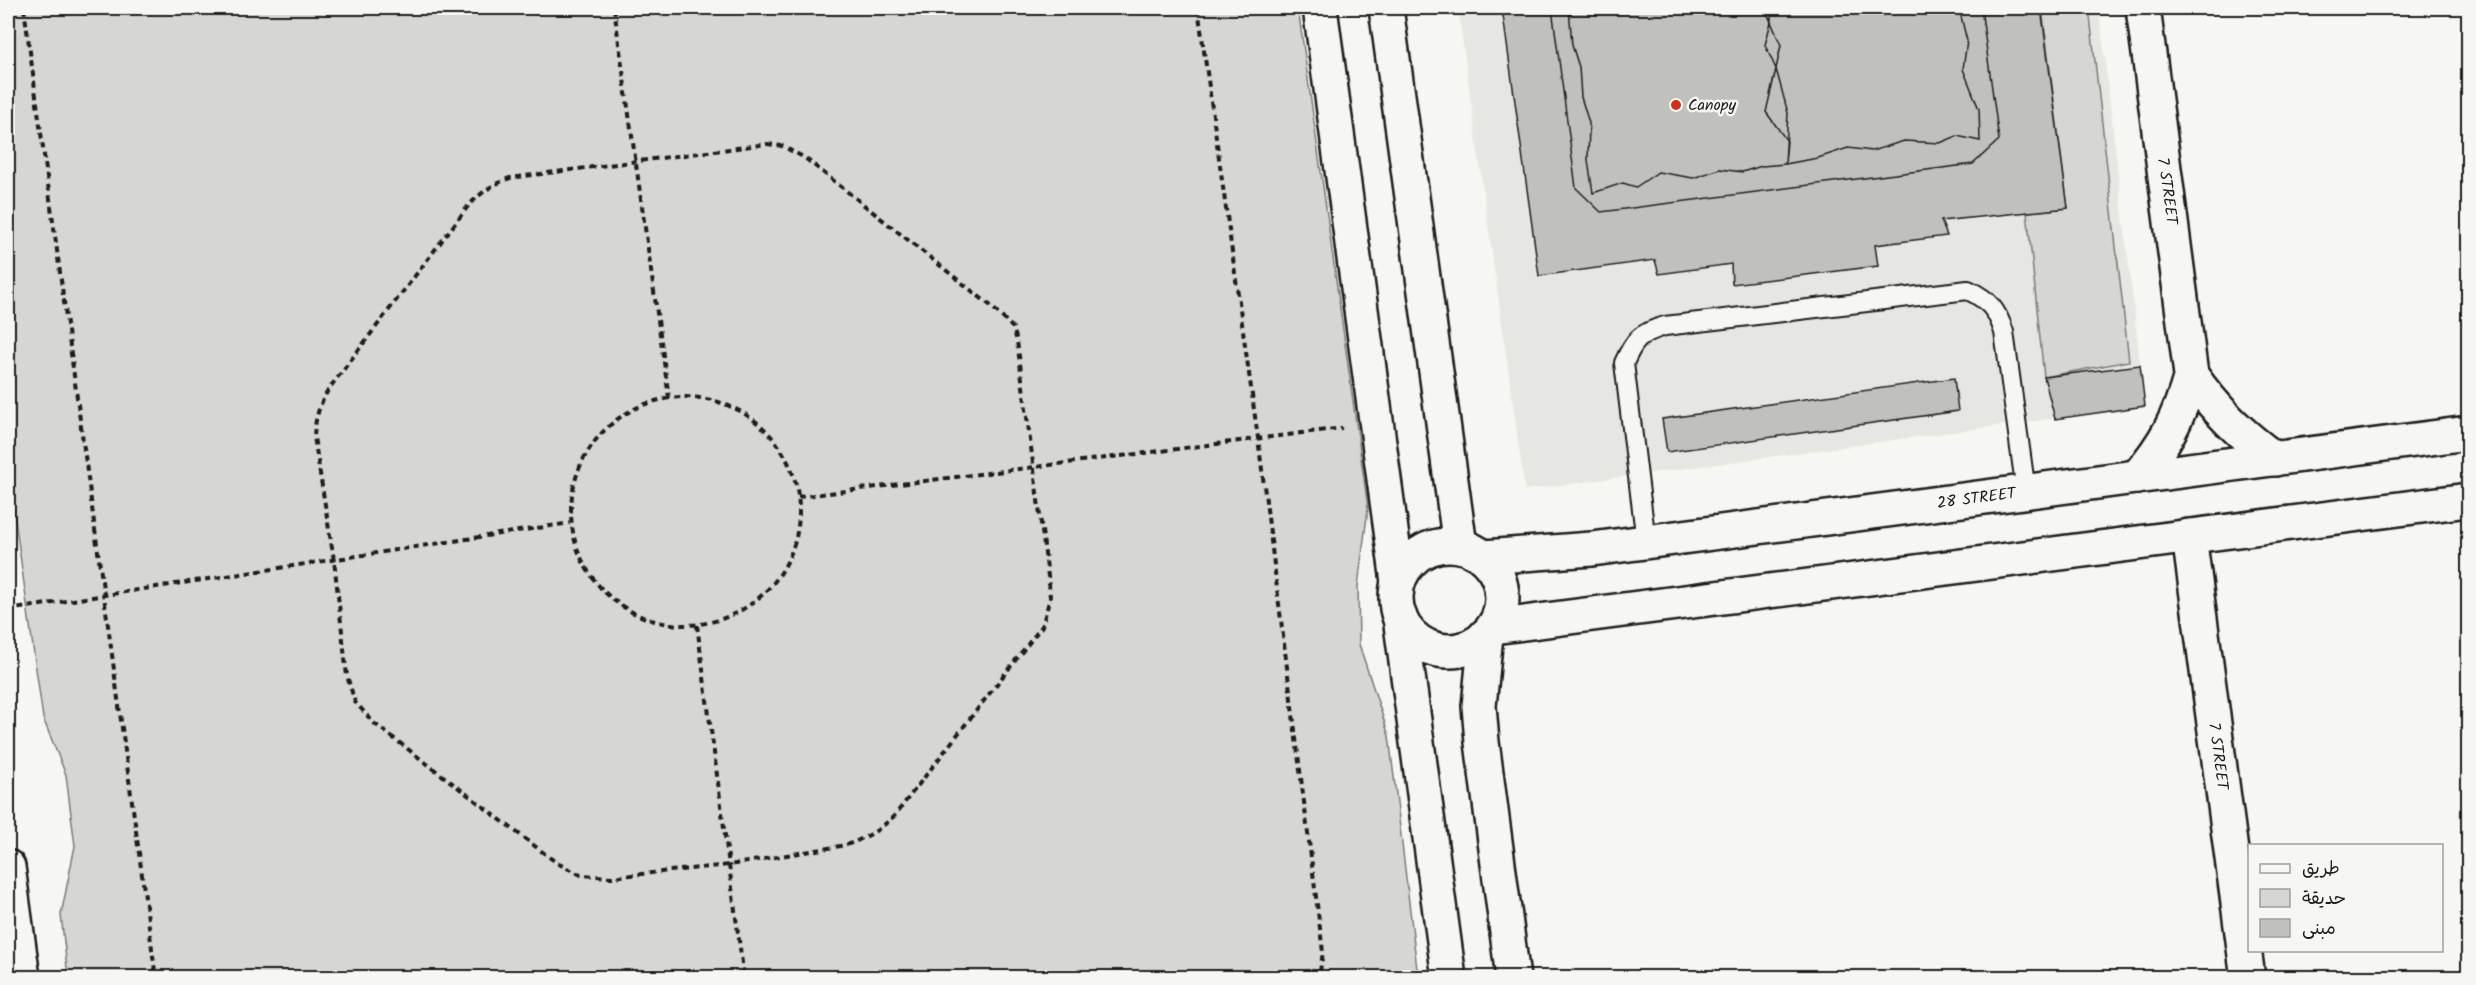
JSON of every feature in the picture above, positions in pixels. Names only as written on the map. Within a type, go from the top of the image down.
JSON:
[{"type":"street","points":[[1320,8],[1398,582],[1396,600],[1449,978]]},
{"type":"street","points":[[1386,8],[1472,552]]},
{"type":"street","name":"7 STREET","points":[[2137,477],[2162,447],[2181,413],[2191,375],[2143,8]]},
{"type":"street","name":"7 STREET","points":[[2191,375],[2214,408],[2242,436],[2275,459]]},
{"type":"street","name":"28 STREET","points":[[1472,552],[1538,555],[2469,434]]},
{"type":"street","points":[[1400,617],[1409,632],[1422,644],[1456,651],[1472,645],[1490,631],[2469,500]]},
{"type":"street","name":"7 STREET","points":[[2189,536],[2248,978]]},
{"type":"street","points":[[1398,582],[1405,568],[1429,548],[1444,545],[1472,552],[1496,572],[1502,591],[1501,610],[1490,631],[1479,706],[1513,978]]},
{"type":"street","points":[[8,867],[23,978]]},
{"type":"lane","points":[[1646,542],[1624,363],[1632,345],[1646,332],[1665,326],[1968,290],[1986,298],[1998,313],[2004,332],[2026,492]]},
{"type":"path","points":[[24,8],[156,978]]},
{"type":"path","points":[[614,8],[669,398]]},
{"type":"path","points":[[1198,8],[1258,438],[1323,952],[1319,978]]},
{"type":"path","points":[[767,144],[782,146],[805,158],[991,306],[1013,328],[1017,341],[1050,597],[1048,610],[1037,633],[895,815],[880,829],[846,845],[729,865],[597,878],[568,871],[375,724],[355,702],[347,676],[334,560],[314,437],[318,408],[331,386],[481,192],[510,178],[636,161],[767,144]]},
{"type":"path","points":[[669,398],[695,398],[720,403],[744,413],[764,429],[781,448],[792,472],[798,497],[798,522],[793,548],[777,578],[766,592],[746,608],[722,619],[697,625],[671,625],[646,620],[616,603],[603,592],[587,572],[576,548],[570,524],[571,499],[577,474],[588,451],[603,432],[638,408],[669,398]]},
{"type":"path","points":[[798,497],[1377,423]]},
{"type":"path","points":[[8,610],[570,524]]},
{"type":"path","points":[[697,625],[744,978]]},
{"type":"shaded area","points":[[1458,8],[2099,8],[2145,406],[1525,490]]},
{"type":"green space","points":[[8,8],[1298,8],[1368,508],[1358,586],[1359,644],[1389,736],[1418,977],[68,977],[61,915],[75,846],[66,775],[43,718],[8,470]]},
{"type":"green space","points":[[2042,8],[2089,8],[2129,361],[2044,377],[2027,212],[2068,208]]},
{"type":"building","points":[[1502,8],[2041,8],[2068,208],[1941,221],[1947,236],[1875,245],[1878,266],[1732,284],[1731,264],[1659,274],[1655,260],[1539,276]]},
{"type":"building","points":[[1552,8],[1981,8],[1999,140],[1973,164],[1601,212],[1576,188]]},
{"type":"building","name":"Canopy","points":[[1569,8],[1765,8],[1771,22],[1765,45],[1776,69],[1766,112],[1787,141],[1785,164],[1762,166],[1742,172],[1720,169],[1693,178],[1658,172],[1636,187],[1623,183],[1593,193],[1588,160],[1589,123],[1581,97],[1579,67],[1572,45]]},
{"type":"building","name":"Canopy","points":[[1771,8],[1959,8],[1967,41],[1963,69],[1979,109],[1980,141],[1957,136],[1940,143],[1904,141],[1872,151],[1848,148],[1818,158],[1785,164],[1788,113],[1776,69],[1781,45],[1771,22]]},
{"type":"building","points":[[2140,365],[2145,406],[2055,419],[2044,377]]},
{"type":"building","points":[[1954,378],[1958,411],[1667,452],[1662,419]]},
{"type":"place","name":"Canopy","points":[[1676,105]]}]
